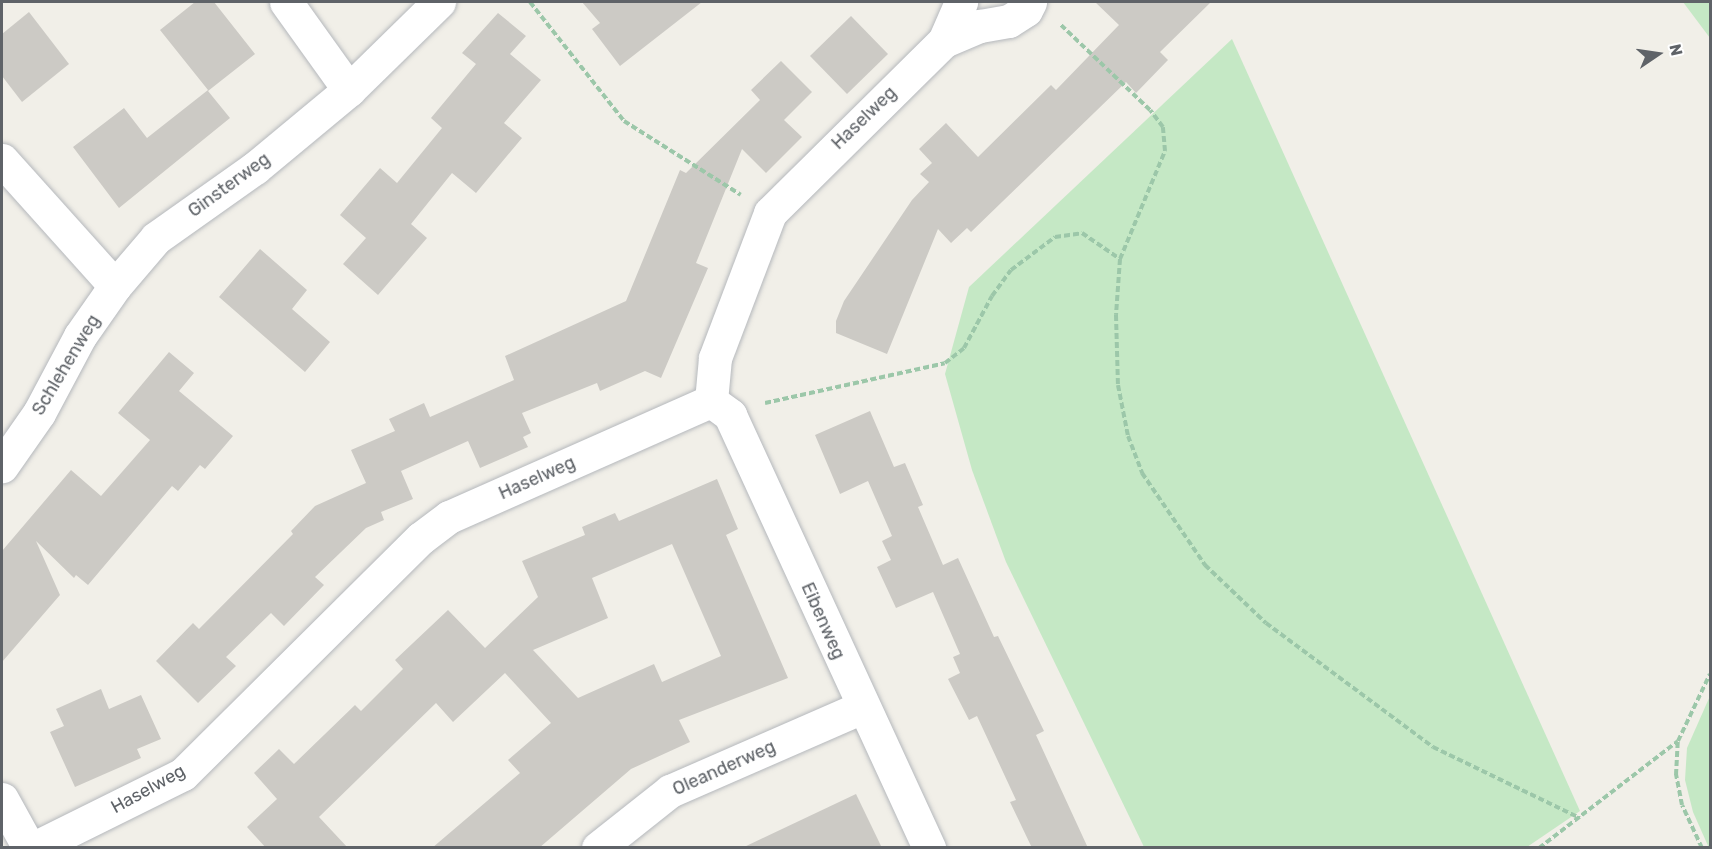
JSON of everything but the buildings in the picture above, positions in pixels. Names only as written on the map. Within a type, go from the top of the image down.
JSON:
[{"type":"street","points":[[286,2],[349,90]]},
{"type":"street","name":"Ginsterweg","points":[[115,286],[156,238],[255,168],[349,90],[439,2]]},
{"type":"street","name":"Haselweg","points":[[34,848],[183,774],[421,537],[449,517],[721,408],[716,358],[770,213],[944,41],[961,2]]},
{"type":"street","name":"Haselweg","points":[[944,41],[980,26],[1009,21],[1026,10],[1041,9]]},
{"type":"street","points":[[2,160],[115,286]]},
{"type":"street","name":"Schlehenweg","points":[[2,466],[39,413],[80,336],[115,286]]},
{"type":"street","name":"Eibenweg","points":[[721,408],[929,848]]},
{"type":"street","name":"Oleanderweg","points":[[598,848],[670,791],[862,707]]},
{"type":"street","points":[[2,799],[29,848]]},
{"type":"path","points":[[530,2],[624,121],[770,213]]},
{"type":"path","points":[[1041,9],[1150,110],[1162,128],[1165,151],[1120,259],[1116,315],[1118,385],[1128,436],[1142,473],[1205,565],[1266,623],[1433,747],[1580,818]]},
{"type":"path","points":[[721,408],[767,402],[945,363],[964,348],[992,296],[1011,270],[1055,237],[1082,233],[1120,259]]},
{"type":"path","points":[[1701,848],[1682,804],[1676,775],[1678,741],[1710,674]]},
{"type":"path","points":[[1539,848],[1678,741]]},
{"type":"green space","points":[[1683,2],[1710,2],[1710,38]]},
{"type":"green space","points":[[1232,39],[1580,811],[1527,847],[1144,847],[1006,562],[972,470],[945,374],[969,287]]},
{"type":"green space","points":[[1710,696],[1709,848],[1693,812],[1685,780],[1687,748]]}]
